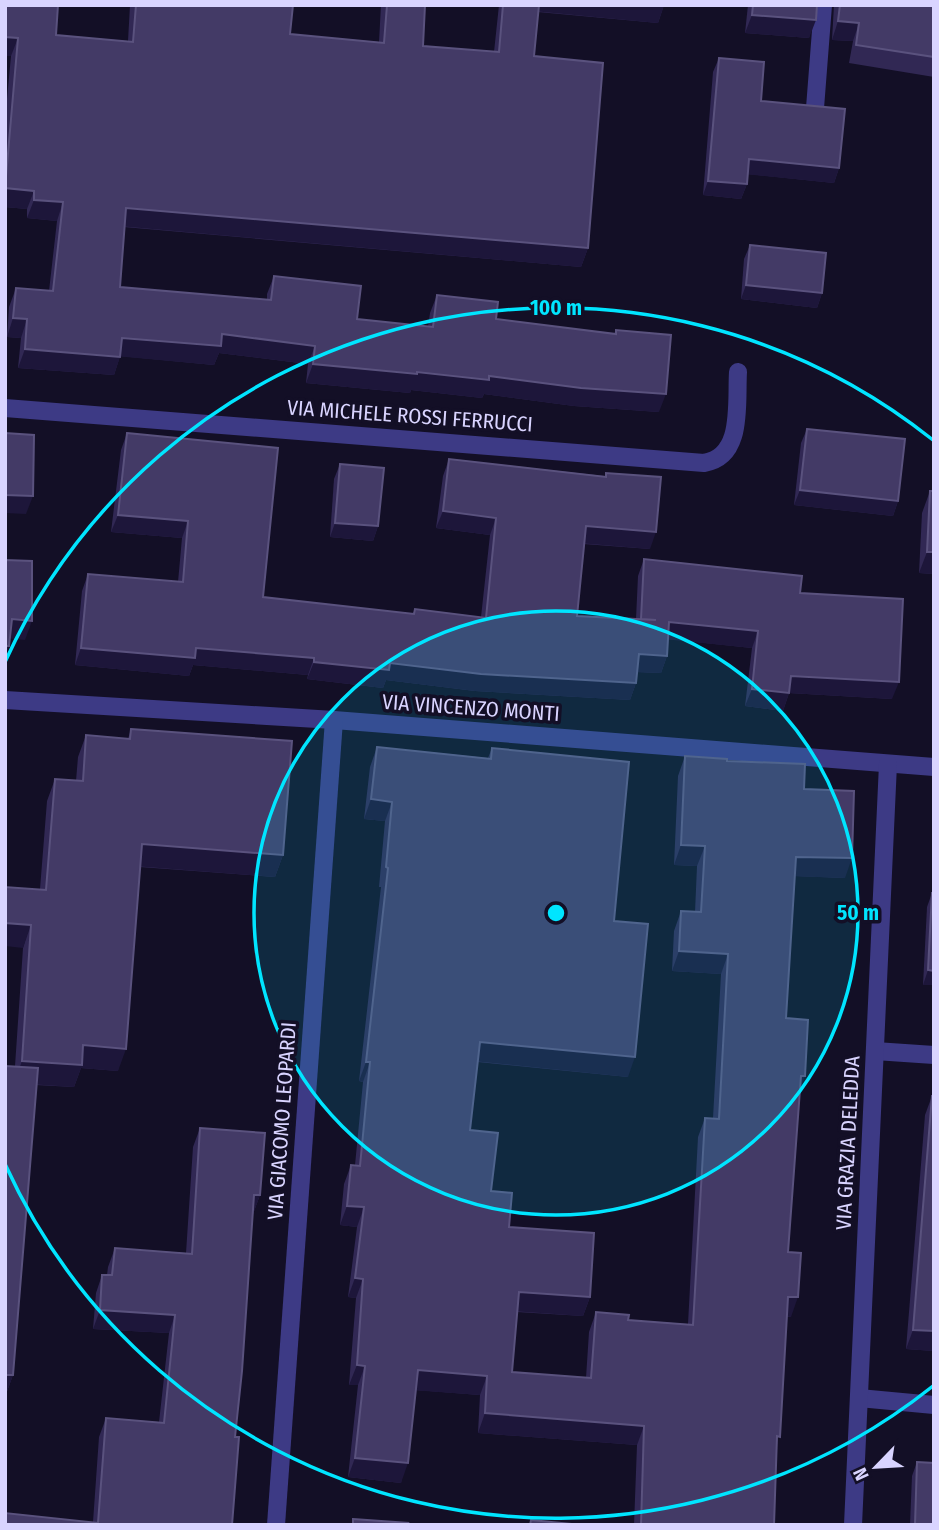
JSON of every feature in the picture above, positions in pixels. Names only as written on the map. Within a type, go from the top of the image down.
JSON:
[{"type":"street","points":[[815,108],[823,5]]},
{"type":"street","name":"VIA MICHELE ROSSI FERRUCCI","points":[[5,408],[704,463],[726,453],[733,438],[738,372]]},
{"type":"street","name":"VIA VINCENZO MONTI","points":[[5,700],[334,720],[934,767]]},
{"type":"street","name":"VIA GIACOMO LEOPARDI","points":[[276,1525],[334,720]]},
{"type":"street","name":"VIA GRAZIA DELEDDA","points":[[853,1525],[888,764]]},
{"type":"street","points":[[875,1051],[934,1055]]},
{"type":"street","points":[[859,1398],[934,1405]]},
{"type":"building","points":[[5,5],[58,5],[56,35],[133,42],[136,5],[293,5],[290,34],[384,43],[387,5],[425,5],[423,46],[499,52],[503,5],[539,5],[534,56],[603,63],[588,248],[126,208],[120,287],[271,300],[274,276],[361,286],[357,319],[433,327],[437,295],[498,302],[496,319],[616,334],[616,330],[671,335],[666,394],[581,388],[489,376],[489,380],[313,364],[315,346],[222,334],[221,346],[122,338],[120,357],[25,349],[27,319],[13,318],[16,288],[53,291],[63,202],[34,200],[34,191],[5,188],[18,38],[5,37]]},
{"type":"building","points":[[753,5],[817,5],[816,20],[752,15]]},
{"type":"building","points":[[840,5],[934,5],[934,57],[856,45],[859,23],[838,21]]},
{"type":"building","points":[[719,58],[764,62],[761,101],[845,109],[839,168],[749,159],[747,184],[708,181]]},
{"type":"building","points":[[750,245],[826,253],[822,293],[746,285]]},
{"type":"building","points":[[807,429],[905,439],[898,501],[800,490]]},
{"type":"building","points":[[5,433],[34,435],[33,496],[5,495]]},
{"type":"building","points":[[127,433],[278,448],[263,597],[414,614],[415,609],[486,618],[496,518],[443,511],[449,459],[606,477],[606,473],[661,477],[656,532],[586,526],[577,616],[656,620],[641,619],[644,559],[802,576],[800,593],[903,599],[899,682],[791,676],[789,693],[752,689],[758,631],[669,622],[667,656],[639,654],[636,683],[481,674],[390,663],[389,670],[314,662],[314,658],[196,648],[195,658],[81,648],[88,574],[183,582],[188,521],[118,515]]},
{"type":"building","points":[[340,464],[384,468],[378,526],[335,523]]},
{"type":"building","points":[[930,491],[934,491],[934,552],[927,552]]},
{"type":"building","points":[[5,560],[32,561],[32,621],[12,619],[9,646],[5,646]]},
{"type":"building","points":[[131,729],[292,741],[283,855],[142,844],[126,1049],[83,1045],[82,1065],[22,1061],[31,925],[5,923],[5,887],[46,890],[55,779],[83,781],[86,735],[130,739]]},
{"type":"building","points":[[377,747],[491,759],[492,748],[629,762],[614,921],[648,924],[635,1057],[480,1042],[470,1130],[498,1133],[491,1191],[512,1193],[509,1227],[594,1233],[590,1297],[519,1292],[512,1372],[591,1378],[596,1312],[629,1315],[628,1320],[693,1325],[705,1118],[719,1119],[728,954],[679,951],[681,911],[701,912],[705,846],[681,845],[685,756],[727,761],[805,764],[804,789],[854,791],[852,858],[796,857],[786,1018],[808,1020],[805,1076],[801,1076],[788,1252],[801,1253],[798,1297],[788,1297],[780,1437],[777,1436],[774,1525],[641,1525],[644,1426],[485,1413],[487,1376],[418,1370],[408,1463],[355,1458],[365,1366],[357,1365],[363,1279],[355,1278],[364,1207],[347,1206],[351,1165],[360,1166],[370,1062],[366,1062],[388,868],[392,802],[371,799]]},
{"type":"building","points":[[934,893],[934,971],[928,970]]},
{"type":"building","points":[[5,1066],[38,1068],[13,1375],[5,1375]]},
{"type":"building","points":[[934,1096],[934,1331],[913,1330]]},
{"type":"building","points":[[200,1128],[265,1133],[260,1195],[254,1195],[235,1437],[239,1437],[232,1525],[5,1525],[5,1513],[98,1523],[106,1418],[164,1423],[175,1315],[100,1310],[102,1275],[112,1275],[115,1248],[192,1254]]},
{"type":"building","points":[[917,1462],[934,1463],[934,1525],[915,1525]]},
{"type":"building","points":[[353,1519],[408,1523],[353,1525]]},
{"type":"building","points":[[531,1520],[582,1525],[530,1525]]}]
